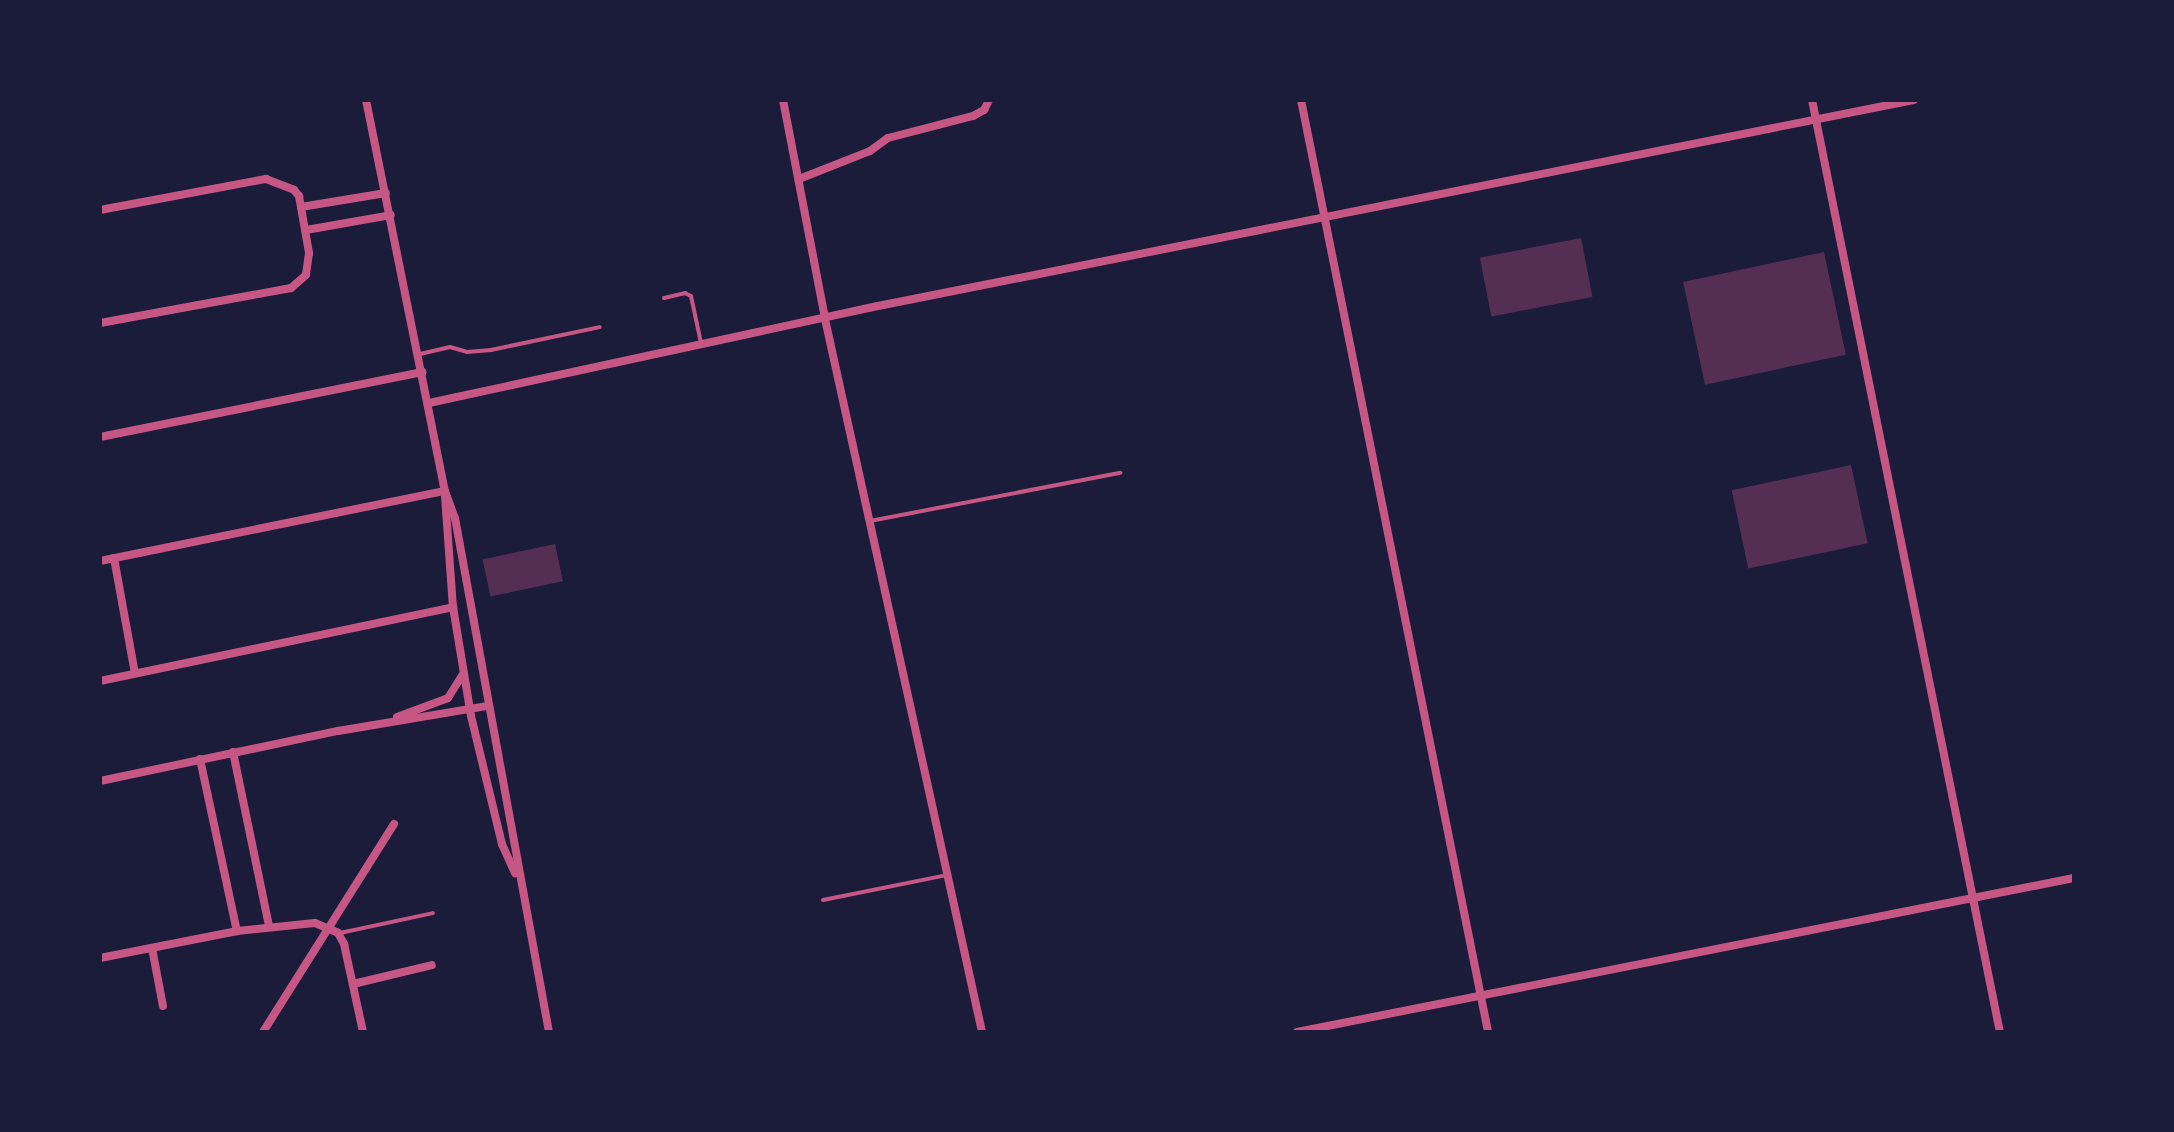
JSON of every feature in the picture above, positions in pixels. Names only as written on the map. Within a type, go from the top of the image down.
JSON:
[{"type":"street","points":[[366,100],[420,354],[445,491],[453,607],[470,710],[502,844],[519,880]]},
{"type":"street","points":[[783,100],[825,319],[982,1032]]},
{"type":"street","points":[[799,179],[870,151],[888,138],[973,116],[984,110],[989,100]]},
{"type":"street","points":[[1301,100],[1488,1032]]},
{"type":"street","points":[[1812,100],[2000,1032]]},
{"type":"street","points":[[429,403],[1323,217],[1914,100]]},
{"type":"street","points":[[100,210],[258,179],[275,181],[294,190],[301,207],[309,253],[306,275],[291,288],[100,323]]},
{"type":"street","points":[[301,207],[386,193]]},
{"type":"street","points":[[306,230],[391,215]]},
{"type":"street","points":[[100,437],[423,372]]},
{"type":"street","points":[[100,561],[445,491]]},
{"type":"street","points":[[445,491],[455,518],[549,1032]]},
{"type":"street","points":[[114,558],[135,673]]},
{"type":"street","points":[[100,681],[453,607]]},
{"type":"street","points":[[338,731],[404,715],[445,700],[464,672]]},
{"type":"street","points":[[100,781],[338,731],[488,706]]},
{"type":"street","points":[[233,752],[269,926]]},
{"type":"street","points":[[200,759],[237,931]]},
{"type":"street","points":[[263,1032],[394,824]]},
{"type":"street","points":[[1297,1032],[2074,878]]},
{"type":"street","points":[[100,958],[269,926],[301,922],[329,927],[338,933],[348,956],[363,1032]]},
{"type":"street","points":[[152,948],[163,1006]]},
{"type":"street","points":[[353,984],[432,965]]},
{"type":"lane","points":[[664,298],[685,293],[691,296],[702,345]]},
{"type":"lane","points":[[420,354],[450,347],[467,352],[491,350],[600,327]]},
{"type":"lane","points":[[870,521],[1120,473]]},
{"type":"lane","points":[[823,900],[947,875]]},
{"type":"lane","points":[[338,933],[433,913]]},
{"type":"building","points":[[1581,238],[1592,297],[1491,317],[1480,258]]},
{"type":"building","points":[[1824,252],[1846,355],[1705,385],[1683,282]]},
{"type":"building","points":[[1851,465],[1868,543],[1748,569],[1732,490]]},
{"type":"building","points":[[555,544],[563,581],[491,597],[483,559]]}]
